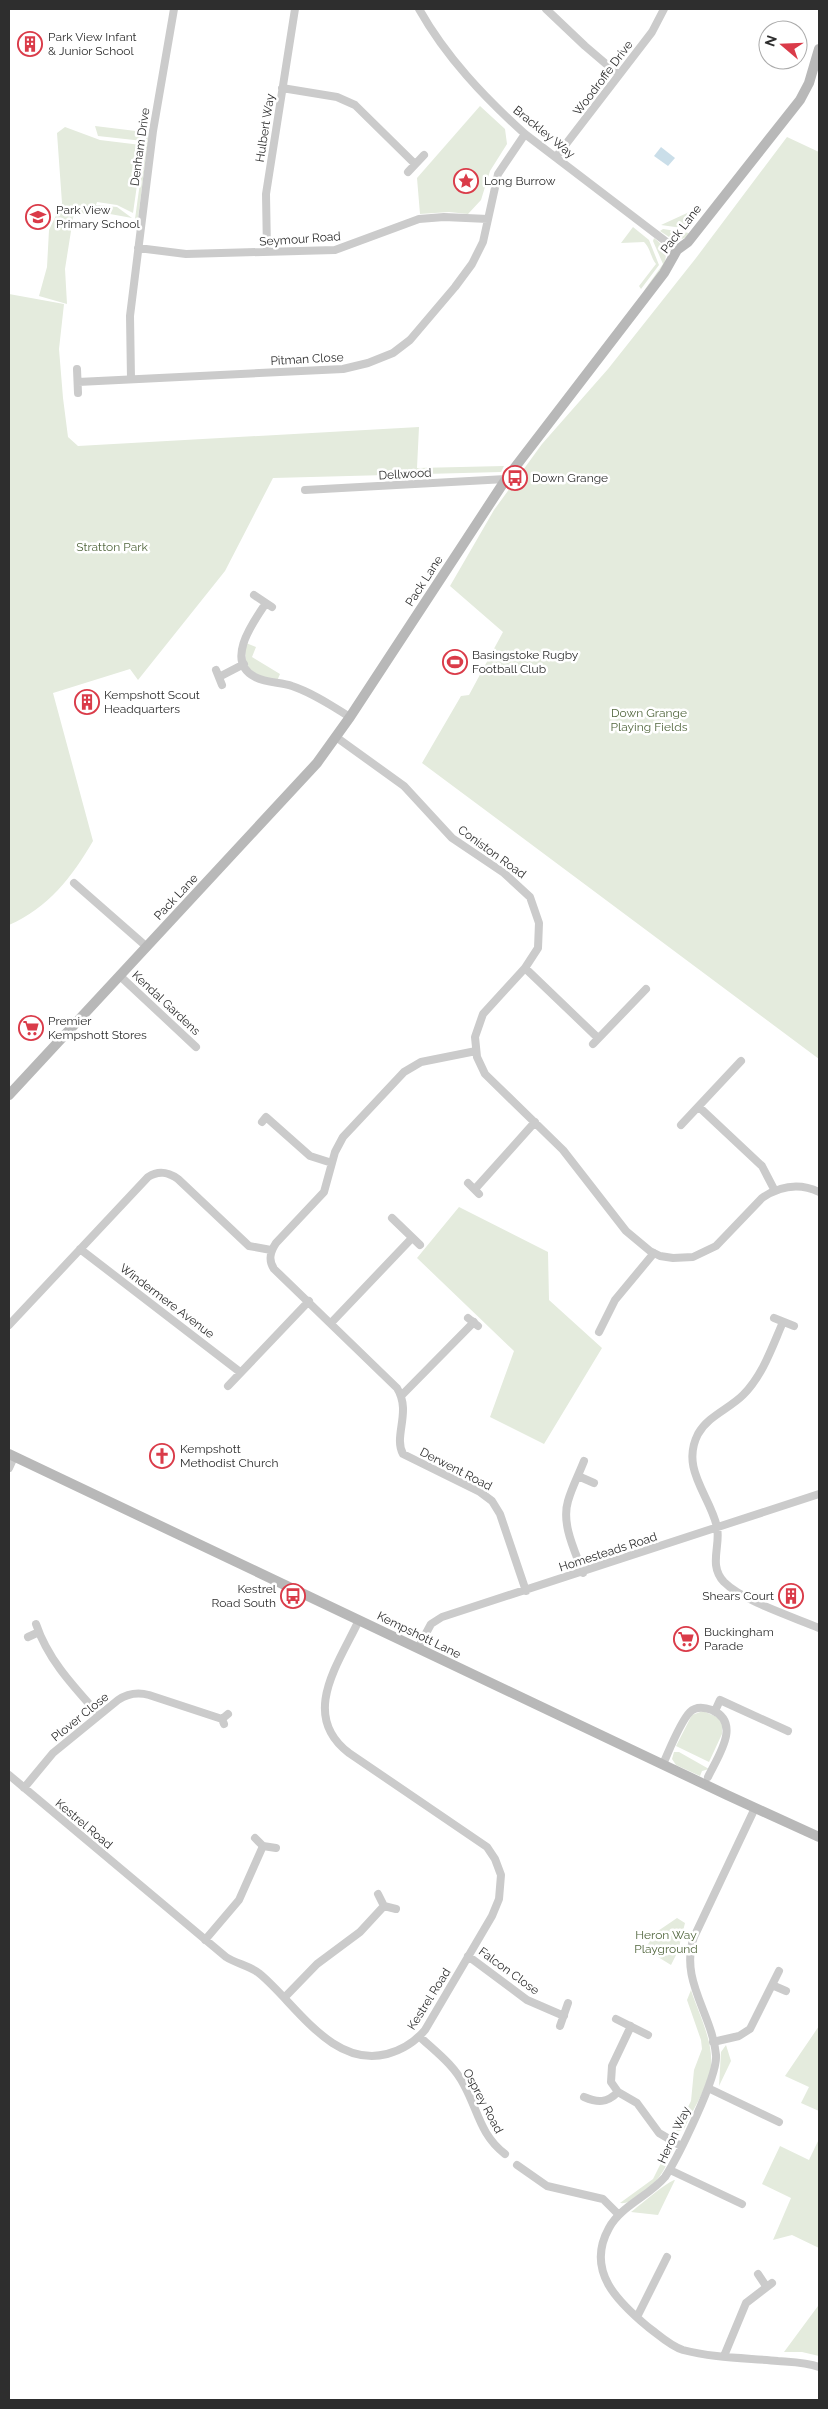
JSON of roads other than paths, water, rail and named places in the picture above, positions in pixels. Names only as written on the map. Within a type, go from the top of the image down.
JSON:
[{"type":"street","name":"Denham Drive","points":[[131,379],[130,316],[153,131],[174,9]]},
{"type":"street","name":"Hulbert Way","points":[[267,252],[266,194],[296,9]]},
{"type":"street","name":"Brackley Way","points":[[419,9],[448,54],[525,134],[677,250]]},
{"type":"street","points":[[546,9],[585,46],[620,74]]},
{"type":"street","name":"Woodroffe Drive","points":[[556,157],[652,32],[664,9]]},
{"type":"street","name":"Pack Lane","points":[[9,1095],[300,782],[336,737],[506,479],[664,273],[677,250],[688,242],[800,100],[809,83],[819,50]]},
{"type":"street","points":[[282,88],[337,97],[354,105],[415,164]]},
{"type":"street","name":"Pitman Close","points":[[78,382],[343,369],[368,363],[393,352],[415,334],[472,264],[483,242],[498,174],[525,134]]},
{"type":"street","points":[[408,172],[424,155]]},
{"type":"street","name":"Seymour Road","points":[[138,248],[186,254],[335,250],[419,219],[444,217],[488,219]]},
{"type":"street","points":[[77,369],[78,393]]},
{"type":"street","name":"Dellwood","points":[[305,490],[506,479]]},
{"type":"street","points":[[254,595],[269,605],[246,634],[242,651],[244,664],[255,677],[300,689],[350,717]]},
{"type":"street","points":[[219,677],[244,664]]},
{"type":"street","name":"Coniston Road","points":[[336,737],[404,786],[452,838],[504,873],[530,897],[538,916],[540,935],[535,953],[525,968],[483,1014],[476,1032],[476,1051],[485,1074],[563,1150],[626,1231],[654,1253],[680,1258],[705,1253],[725,1238],[762,1198],[775,1191],[798,1187],[819,1192]]},
{"type":"street","points":[[74,883],[147,947]]},
{"type":"street","points":[[525,968],[596,1041],[646,989]]},
{"type":"street","name":"Kendal Gardens","points":[[120,976],[196,1047]]},
{"type":"street","points":[[473,1322],[401,1396],[381,1370],[274,1269],[270,1262],[271,1250],[324,1192],[332,1163],[343,1137],[410,1067],[421,1062],[476,1051]]},
{"type":"street","points":[[681,1124],[736,1072],[741,1061]]},
{"type":"street","points":[[699,1107],[762,1166],[775,1191]]},
{"type":"street","points":[[262,1122],[266,1117],[310,1156],[332,1163]]},
{"type":"street","points":[[474,1189],[535,1122]]},
{"type":"street","points":[[9,1325],[148,1177],[162,1172],[178,1179],[249,1246],[271,1250]]},
{"type":"street","points":[[392,1218],[420,1245]]},
{"type":"street","points":[[331,1323],[412,1238]]},
{"type":"street","name":"Windermere Avenue","points":[[80,1249],[240,1372]]},
{"type":"street","points":[[599,1332],[615,1300],[654,1253]]},
{"type":"street","points":[[228,1386],[308,1301]]},
{"type":"street","points":[[774,1318],[794,1326]]},
{"type":"street","points":[[783,1322],[754,1382],[738,1399],[706,1424],[694,1445],[693,1464],[695,1475],[717,1528],[715,1560],[723,1580],[736,1591],[819,1628]]},
{"type":"street","points":[[603,1324],[612,1328]]},
{"type":"street","name":"Derwent Road","points":[[401,1396],[404,1413],[400,1446],[402,1452],[406,1456],[480,1492],[495,1504],[526,1591]]},
{"type":"street","points":[[9,1468],[11,1455]]},
{"type":"street","name":"Kempshott Lane","points":[[11,1455],[754,1808],[819,1837]]},
{"type":"street","points":[[583,1573],[566,1519],[568,1499],[584,1461]]},
{"type":"street","points":[[578,1476],[594,1483]]},
{"type":"street","name":"Homesteads Road","points":[[418,1648],[431,1624],[436,1619],[583,1573],[819,1494]]},
{"type":"street","name":"Kestrel Road","points":[[9,1775],[205,1940],[232,1961],[257,1971],[332,2044],[353,2054],[374,2057],[403,2049],[420,2036],[496,1907],[501,1892],[501,1875],[491,1852],[480,1841],[342,1747],[332,1736],[326,1722],[325,1693],[359,1620]]},
{"type":"street","points":[[36,1624],[61,1671],[98,1715]]},
{"type":"street","points":[[28,1637],[39,1632]]},
{"type":"street","name":"Plover Close","points":[[24,1788],[53,1753],[122,1697],[138,1693],[157,1697],[225,1719]]},
{"type":"street","points":[[715,1711],[720,1700],[788,1731]]},
{"type":"street","points":[[663,1764],[688,1714],[701,1707],[715,1711],[726,1721],[728,1733],[709,1777]]},
{"type":"street","name":"Heron Way","points":[[754,1808],[690,1950],[690,1974],[713,2042],[716,2063],[708,2088],[670,2170],[657,2187],[619,2215],[609,2227],[603,2244],[602,2263],[604,2276],[613,2295],[637,2317],[678,2348],[724,2356],[802,2363],[819,2367]]},
{"type":"street","points":[[255,1838],[263,1846],[276,1848]]},
{"type":"street","points":[[205,1940],[239,1900],[263,1846]]},
{"type":"street","points":[[378,1894],[384,1906],[396,1909]]},
{"type":"street","points":[[285,1997],[317,1964],[360,1932],[384,1906]]},
{"type":"street","name":"Falcon Close","points":[[468,1956],[522,1997],[564,2016]]},
{"type":"street","points":[[713,2042],[739,2036],[750,2028],[779,1971]]},
{"type":"street","points":[[772,1985],[786,1991]]},
{"type":"street","points":[[560,2026],[568,2004]]},
{"type":"street","points":[[616,2019],[648,2035]]},
{"type":"street","points":[[631,2026],[610,2072],[611,2082],[618,2092],[637,2103],[659,2133],[681,2146]]},
{"type":"street","name":"Osprey Road","points":[[420,2036],[456,2072],[465,2086],[485,2133],[505,2154]]},
{"type":"street","points":[[708,2088],[779,2122]]},
{"type":"street","points":[[584,2097],[601,2102],[610,2099],[618,2092]]},
{"type":"street","points":[[517,2165],[547,2186],[603,2199],[619,2215]]},
{"type":"street","points":[[670,2170],[742,2204]]},
{"type":"street","points":[[637,2317],[667,2257]]},
{"type":"street","points":[[724,2356],[746,2303],[769,2284],[758,2274]]},
{"type":"water","points":[[661,147],[675,158],[668,166],[654,156]]},
{"type":"place","name":"Park View Infant & Junior School","points":[[30,44]]},
{"type":"place","name":"Long Burrow","points":[[466,181]]},
{"type":"place","name":"Park View Primary School","points":[[38,217]]},
{"type":"place","name":"Down Grange","points":[[515,478]]},
{"type":"place","name":"Basingstoke Rugby Football Club","points":[[455,662]]},
{"type":"place","name":"Kempshott Scout Headquarters","points":[[87,702]]},
{"type":"place","name":"Premier Kempshott Stores","points":[[31,1028]]},
{"type":"place","name":"Kempshott Methodist Church","points":[[162,1456]]},
{"type":"place","name":"Kestrel Road South","points":[[293,1596]]},
{"type":"place","name":"Shears Court","points":[[791,1596]]},
{"type":"place","name":"Buckingham Parade","points":[[686,1639]]},
{"type":"park label","name":"Stratton Park","points":[[112,547]]},
{"type":"park label","name":"Down Grange Playing Fields","points":[[649,720]]},
{"type":"park label","name":"Heron Way Playground","points":[[666,1942]]}]
